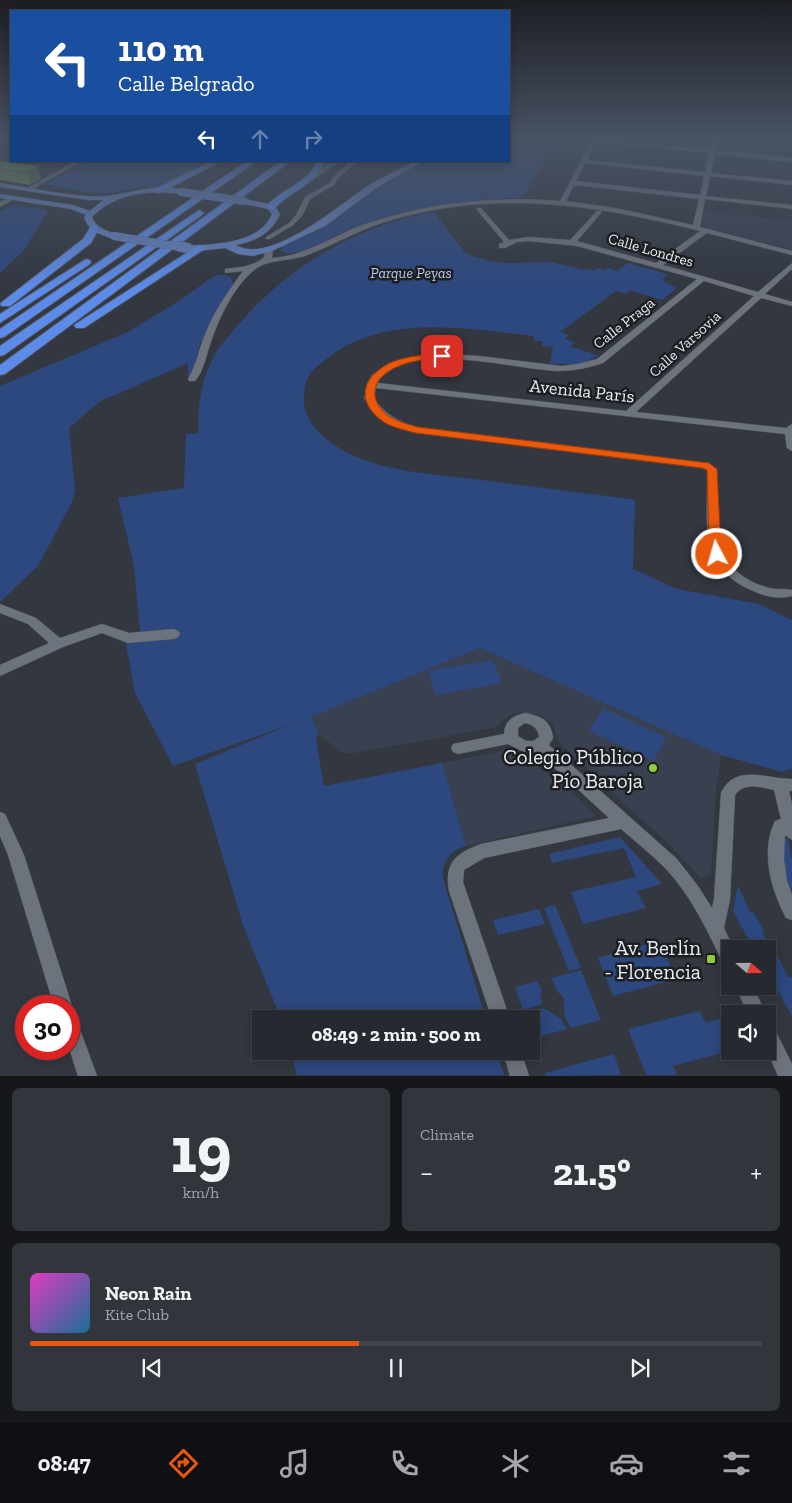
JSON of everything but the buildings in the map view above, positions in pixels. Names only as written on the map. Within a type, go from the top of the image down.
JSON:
[{"type":"highway","points":[[0,319],[196,189]]},
{"type":"highway","points":[[0,334],[212,189]]},
{"type":"highway","points":[[0,352],[231,189]]},
{"type":"highway","points":[[0,370],[248,189]]},
{"type":"highway","points":[[271,208],[277,199],[294,189]]},
{"type":"highway","points":[[0,308],[87,241],[94,228]]},
{"type":"highway","points":[[0,376],[194,248]]},
{"type":"main road","points":[[13,198],[29,189]]},
{"type":"main road","points":[[30,189],[97,199],[115,198],[132,193],[158,190],[181,192],[244,201],[271,208],[276,214],[271,225],[257,235],[224,245],[194,248],[114,236],[94,228],[88,220],[90,214],[115,198]]},
{"type":"main road","points":[[238,242],[242,248],[250,250],[290,236],[317,220],[361,189]]},
{"type":"main road","points":[[224,245],[247,253],[269,250],[312,230],[369,189]]},
{"type":"main road","points":[[0,196],[73,207],[90,214]]},
{"type":"street","points":[[268,238],[295,220],[299,216],[307,198],[323,189]]},
{"type":"street","points":[[563,201],[570,189]]},
{"type":"street","points":[[630,189],[792,207]]},
{"type":"street","points":[[696,228],[704,189]]},
{"type":"street","points":[[0,205],[13,198]]},
{"type":"street","points":[[192,379],[200,368],[207,338],[243,275],[252,267],[266,260],[301,255],[359,228],[407,214],[495,200],[563,201],[612,208],[792,253]]},
{"type":"street","name":"Calle Londres","points":[[479,209],[505,244],[544,240],[572,243],[792,304]]},
{"type":"street","points":[[572,243],[599,212]]},
{"type":"street","points":[[657,266],[705,231]]},
{"type":"street","points":[[266,260],[269,250],[284,256],[301,255]]},
{"type":"street","name":"Calle Varsovia","points":[[629,413],[792,265]]},
{"type":"street","points":[[230,296],[236,280],[228,271],[252,267]]},
{"type":"street","name":"Calle Praga","points":[[371,385],[377,376],[389,367],[404,361],[427,356],[459,357],[555,368],[573,368],[600,361],[702,279]]},
{"type":"street","points":[[371,385],[369,398],[383,417],[403,427],[705,465],[712,469],[715,547],[721,562],[734,575],[746,583],[774,593],[791,594]]},
{"type":"street","name":"Avenida París","points":[[371,385],[791,430]]},
{"type":"street","points":[[791,430],[792,448]]},
{"type":"street","points":[[0,608],[32,621],[58,644]]},
{"type":"street","points":[[0,671],[58,644],[102,628],[128,638],[174,634]]},
{"type":"street","points":[[458,748],[511,738],[526,747],[539,745],[546,738],[546,733],[542,724],[531,719],[515,722],[510,730],[511,738]]},
{"type":"street","points":[[539,745],[670,864],[687,885],[721,941]]},
{"type":"street","points":[[715,929],[722,898],[728,793],[736,781],[746,780],[786,786],[790,829],[780,826],[776,838],[776,863],[781,890],[792,912]]},
{"type":"street","points":[[0,819],[16,855],[60,995]]},
{"type":"street","points":[[498,1010],[457,891],[454,879],[457,867],[461,862],[481,851],[622,822]]},
{"type":"street","points":[[776,1051],[788,1076]]},
{"type":"street","points":[[80,1053],[88,1076]]},
{"type":"street","points":[[515,1060],[520,1076]]},
{"type":"shaded area","points":[[704,211],[792,221],[792,250],[701,226]]},
{"type":"shaded area","name":"Colegio Público Pío Baroja","points":[[480,648],[721,755],[716,791],[711,875],[700,878],[675,850],[560,744],[552,723],[540,715],[520,712],[507,716],[499,725],[493,728],[349,754],[340,751],[318,734],[310,717]]},
{"type":"shaded area","points":[[506,750],[537,759],[541,762],[538,768],[556,776],[597,816],[466,846],[442,763]]},
{"type":"green space","points":[[69,189],[130,189],[104,194]]},
{"type":"green space","points":[[374,189],[528,189],[523,197],[478,200],[411,210],[368,222],[304,250],[287,253],[281,251],[282,246],[319,230]]},
{"type":"green space","points":[[13,205],[47,210],[47,213],[23,251],[0,273],[0,212]]},
{"type":"green space","name":"Parque Peyas","points":[[434,212],[464,251],[472,256],[490,261],[507,263],[551,262],[595,271],[598,268],[605,270],[608,268],[617,271],[628,263],[668,274],[663,279],[677,288],[662,300],[630,290],[625,294],[616,291],[560,332],[569,335],[565,339],[575,342],[570,346],[599,356],[579,364],[550,364],[553,347],[542,346],[542,341],[534,341],[534,336],[482,330],[428,327],[402,329],[376,334],[352,343],[318,366],[310,374],[306,383],[304,406],[317,431],[348,453],[393,468],[425,474],[635,500],[633,569],[677,589],[759,604],[792,620],[792,768],[782,772],[721,755],[480,648],[311,717],[319,734],[316,740],[324,786],[442,763],[466,846],[456,850],[445,862],[443,879],[483,1010],[277,1010],[243,925],[195,764],[297,722],[173,766],[135,693],[125,639],[140,632],[134,566],[118,498],[184,488],[186,434],[198,433],[200,395],[212,360],[220,346],[256,305],[277,286],[325,252],[351,238],[406,218]]},
{"type":"green space","points":[[217,275],[231,277],[233,283],[200,344],[195,370],[188,378],[188,363],[99,402],[69,428],[75,490],[72,502],[38,566],[0,602],[0,386],[128,332]]},
{"type":"green space","points":[[493,660],[502,683],[436,695],[428,671]]},
{"type":"green space","points":[[603,708],[666,737],[654,761],[589,731]]},
{"type":"green space","points":[[620,837],[662,884],[637,891],[646,908],[583,924],[571,892],[636,877],[624,848],[552,863],[549,854]]},
{"type":"green space","points":[[782,838],[788,839],[792,860],[792,901],[785,883]]},
{"type":"green space","points":[[738,885],[750,912],[753,912],[764,930],[762,931],[766,940],[749,940],[733,911]]},
{"type":"green space","points":[[555,905],[581,968],[569,971],[544,908]]},
{"type":"green space","points":[[539,909],[545,924],[498,935],[493,920]]},
{"type":"green space","points":[[658,941],[677,979],[613,996],[598,958]]},
{"type":"green space","points":[[776,953],[788,977],[792,979],[792,1016],[776,987]]},
{"type":"green space","points":[[581,970],[601,1020],[571,1028],[564,1013],[564,998],[557,991],[551,978]]},
{"type":"green space","points":[[538,981],[542,992],[540,996],[543,1004],[523,1010],[515,987]]},
{"type":"green space","points":[[544,1008],[561,1019],[567,1029],[540,1036],[540,1010],[537,1010]]},
{"type":"green space","points":[[699,1011],[706,1023],[721,1018],[721,1049],[719,1050],[721,1053],[673,1066],[677,1075],[646,1075],[628,1029]]},
{"type":"green space","points":[[614,1054],[621,1075],[546,1076],[545,1073]]},
{"type":"green space","points":[[293,1060],[499,1060],[504,1075],[297,1075]]},
{"type":"place","name":"Colegio Público Pío Baroja","points":[[653,768]]},
{"type":"place","name":"Av. Berlín - Florencia","points":[[711,959]]},
{"type":"route","points":[[442,356],[411,359],[383,370],[371,385],[369,392],[369,398],[376,410],[391,422],[416,430],[710,467],[712,469],[715,547],[717,554]]}]
